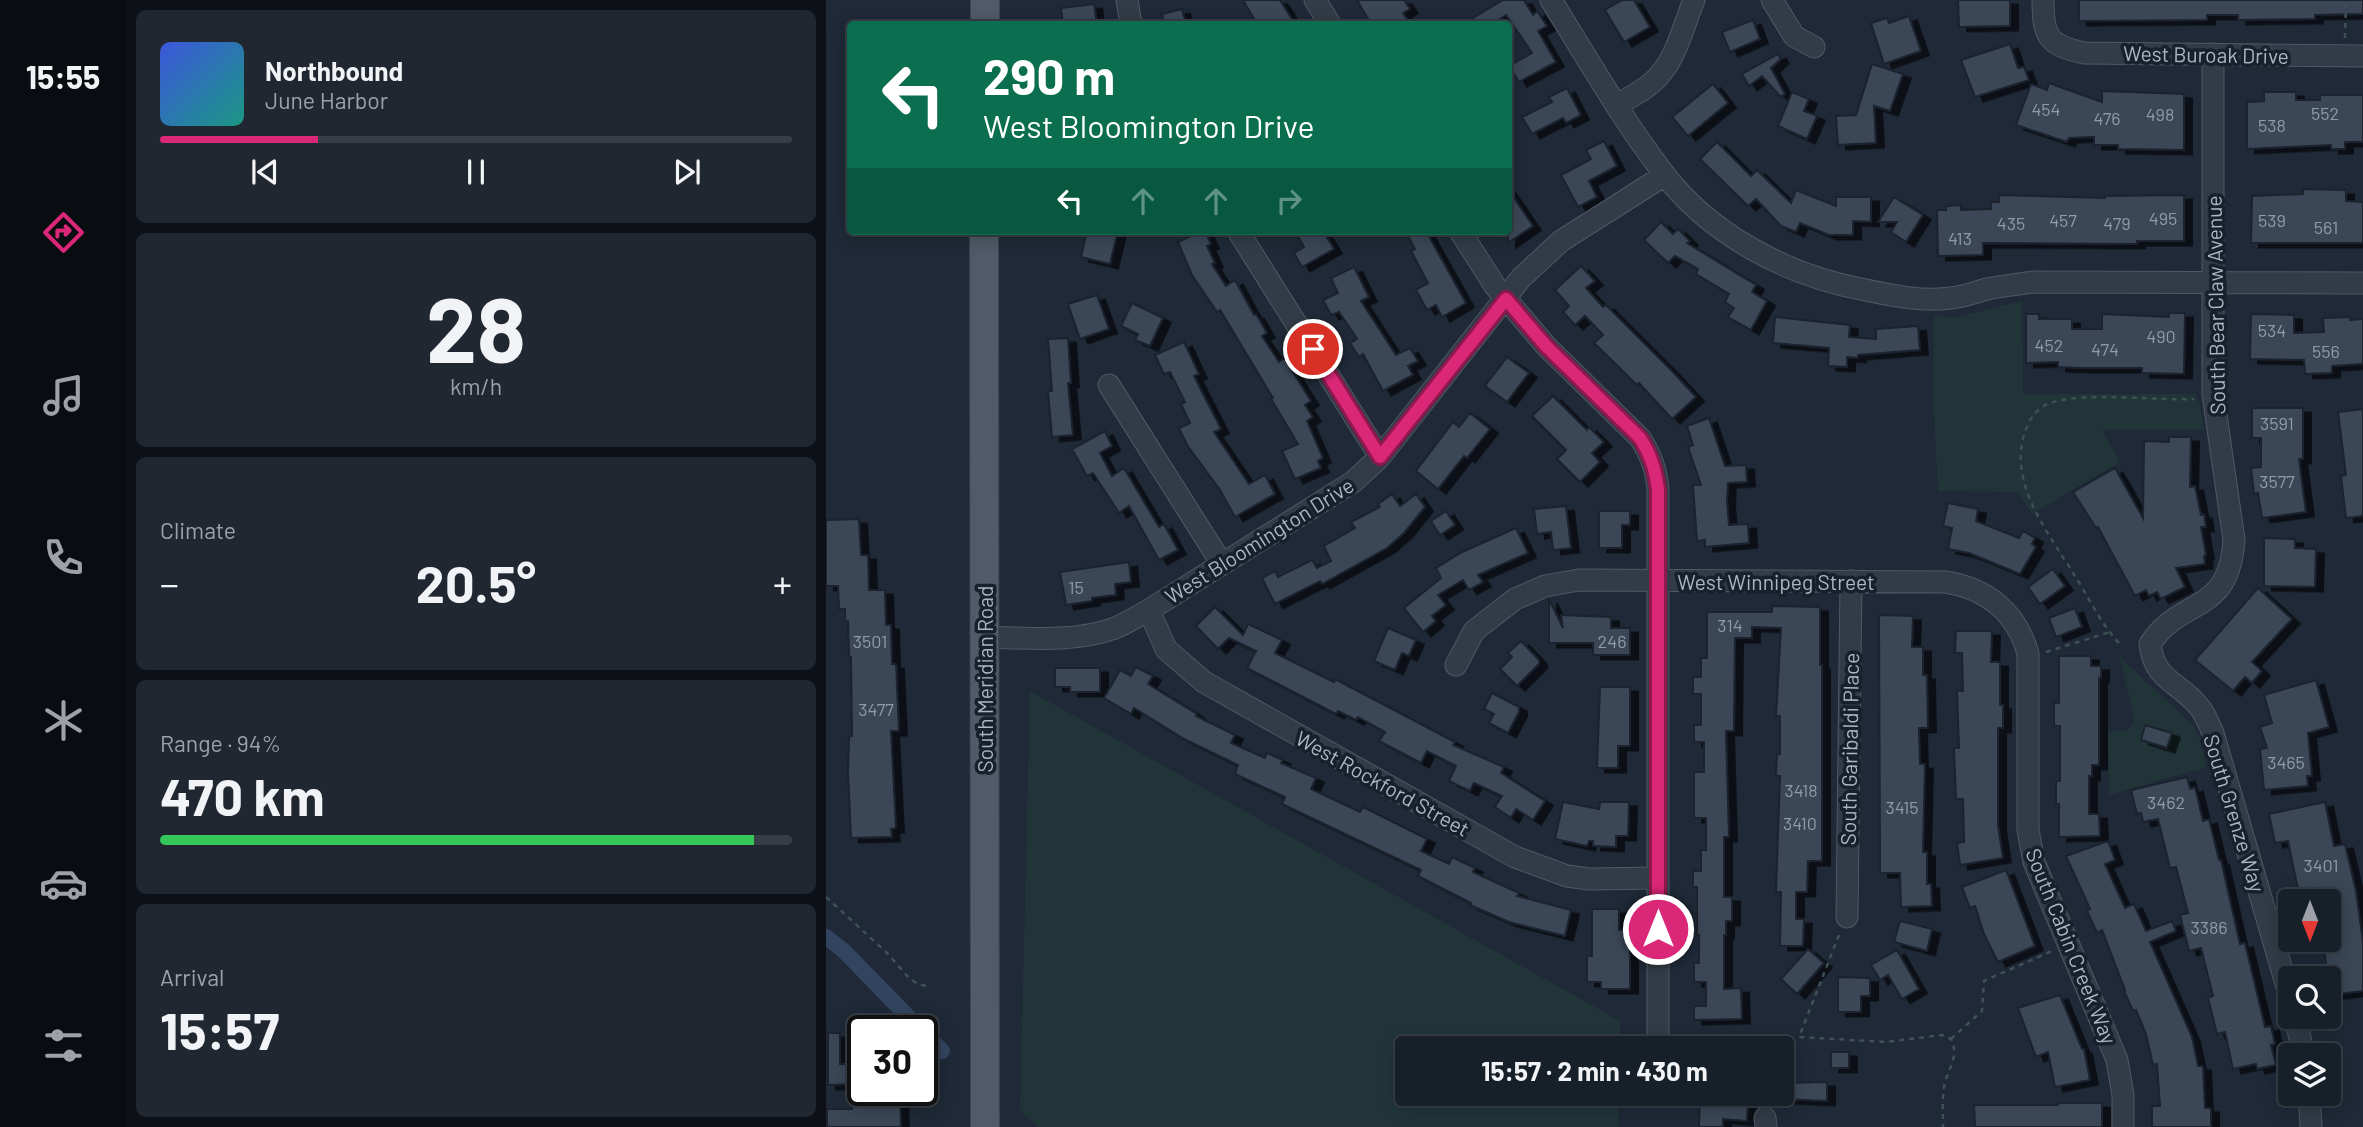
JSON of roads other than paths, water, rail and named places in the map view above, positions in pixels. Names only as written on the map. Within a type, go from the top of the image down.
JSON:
[{"type":"main road","points":[[985,0],[985,21]]},
{"type":"main road","name":"South Meridian Road","points":[[984,235],[985,1127]]},
{"type":"street","points":[[1127,0],[1130,21]]},
{"type":"street","points":[[1315,0],[1328,21]]},
{"type":"street","points":[[1551,0],[1665,175],[1725,231],[1760,253],[1811,276],[1837,285],[1899,297],[1951,298],[2034,282],[2363,283]]},
{"type":"street","points":[[1617,105],[1648,86],[1663,72],[1694,0]]},
{"type":"street","points":[[1772,0],[1794,36],[1814,47]]},
{"type":"street","name":"West Buroak Drive","points":[[2043,0],[2046,29],[2052,40],[2061,48],[2084,52],[2363,56]]},
{"type":"street","name":"South Bear Claw Avenue","points":[[2150,644],[2166,626],[2214,595],[2230,571],[2233,556],[2234,540],[2213,394],[2213,54]]},
{"type":"street","name":"West Bloomington Drive","points":[[984,637],[1060,638],[1089,635],[1116,627],[1149,610],[1353,482],[1380,457],[1521,278],[1562,241],[1665,175]]},
{"type":"street","points":[[1241,235],[1380,457]]},
{"type":"street","points":[[1463,235],[1495,286],[1546,346],[1640,438],[1656,471],[1658,1032]]},
{"type":"street","points":[[1109,385],[1222,564]]},
{"type":"street","name":"West Winnipeg Street","points":[[1456,665],[1474,631],[1515,599],[1545,586],[1579,580],[1945,582],[1982,592],[1999,605]]},
{"type":"street","name":"South Garibaldi Place","points":[[1847,916],[1852,581]]},
{"type":"street","name":"South Cabin Creek Way","points":[[1999,605],[2016,624],[2024,638],[2028,654],[2028,830],[2034,862],[2117,1060],[2123,1095],[2123,1127]]},
{"type":"street","name":"West Rockford Street","points":[[1149,610],[1166,649],[1204,682],[1515,857],[1567,876],[1589,879],[1658,878]]},
{"type":"street","name":"South Grenze Way","points":[[2150,644],[2152,659],[2158,670],[2200,708],[2213,733],[2281,966]]},
{"type":"street","points":[[2310,1106],[2311,1127]]},
{"type":"waterway","points":[[826,937],[843,950],[906,1015]]},
{"type":"waterway","points":[[938,1047],[942,1051]]}]
